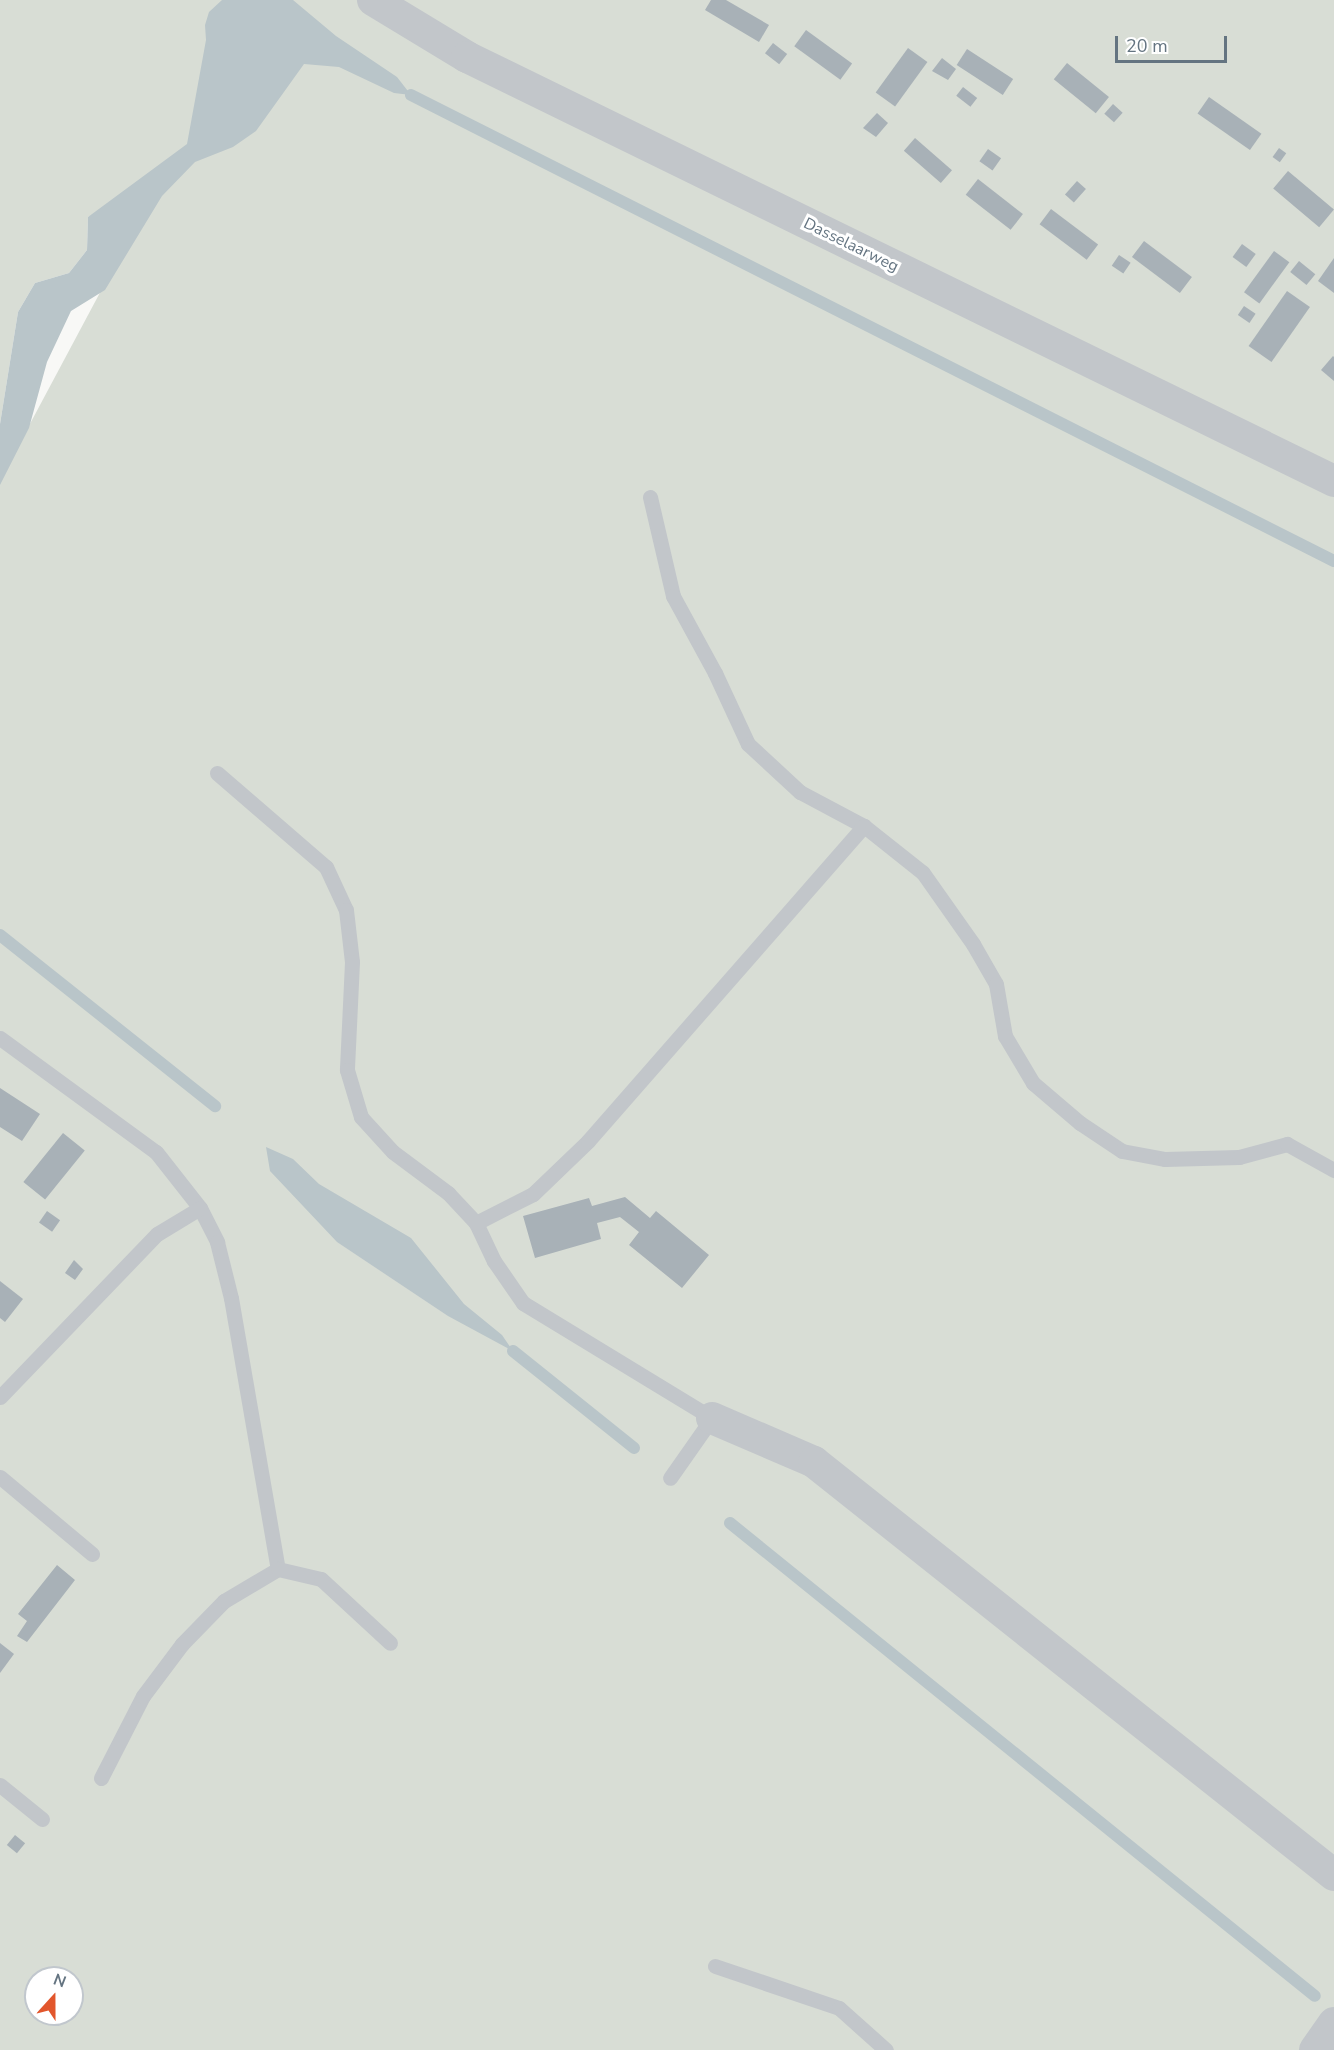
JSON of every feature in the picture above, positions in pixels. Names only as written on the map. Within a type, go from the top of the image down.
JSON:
[{"type":"street","name":"Dasselaarweg","points":[[373,0],[467,57],[1334,481]]},
{"type":"street","points":[[712,1418],[814,1462],[1334,1875]]},
{"type":"street","points":[[1315,2050],[1334,2023]]},
{"type":"lane","points":[[650,497],[673,596],[715,673],[748,744],[800,792],[864,826],[923,873],[973,944],[996,984],[1005,1036],[1033,1083],[1080,1123],[1122,1151],[1166,1159],[1239,1157],[1287,1144],[1334,1170]]},
{"type":"lane","points":[[217,773],[326,867],[346,910],[352,962],[347,1070],[361,1117],[393,1152],[448,1193],[476,1223],[494,1261],[523,1303],[712,1418],[670,1478]]},
{"type":"lane","points":[[476,1223],[533,1194],[588,1141],[864,826]]},
{"type":"lane","points":[[0,1038],[156,1152],[200,1208],[217,1242],[231,1298],[278,1569]]},
{"type":"lane","points":[[0,1397],[156,1234],[200,1208]]},
{"type":"lane","points":[[0,1477],[92,1554]]},
{"type":"lane","points":[[101,1778],[143,1696],[182,1644],[224,1601],[278,1569],[321,1579],[390,1643]]},
{"type":"lane","points":[[0,1785],[42,1819]]},
{"type":"lane","points":[[715,1966],[838,2008],[886,2050]]},
{"type":"shaded area","points":[[0,0],[1334,0],[1334,2050],[0,2050],[0,480],[159,182],[88,217],[87,250],[69,273],[35,283],[18,312],[0,424]]},
{"type":"shaded area","points":[[222,0],[293,0],[336,36],[397,77],[411,95],[394,93],[339,67],[304,64],[256,131],[233,147],[195,162],[162,196],[105,290],[71,311],[47,362],[29,428],[0,485],[0,424],[18,312],[35,283],[69,273],[87,250],[88,217],[187,144],[206,40],[205,25],[209,12]]},
{"type":"shaded area","points":[[266,1147],[293,1159],[319,1184],[411,1238],[464,1304],[502,1335],[513,1351],[448,1316],[337,1242],[270,1171]]},
{"type":"building","points":[[711,0],[726,0],[769,25],[759,42],[705,10]]},
{"type":"building","points":[[806,30],[852,64],[840,80],[794,46]]},
{"type":"building","points":[[773,43],[787,54],[779,64],[765,53]]},
{"type":"building","points":[[908,48],[927,62],[895,107],[876,92]]},
{"type":"building","points":[[967,49],[1013,79],[1003,95],[957,65]]},
{"type":"building","points":[[942,58],[956,69],[948,80],[932,71]]},
{"type":"building","points":[[1067,63],[1109,97],[1096,113],[1054,79]]},
{"type":"building","points":[[963,87],[977,98],[970,107],[956,96]]},
{"type":"building","points":[[1209,97],[1261,134],[1250,150],[1198,113]]},
{"type":"building","points":[[1113,104],[1123,113],[1114,122],[1104,114]]},
{"type":"building","points":[[877,113],[888,123],[876,137],[863,128]]},
{"type":"building","points":[[915,138],[952,170],[941,183],[904,151]]},
{"type":"building","points":[[1279,148],[1286,153],[1280,162],[1273,157]]},
{"type":"building","points":[[988,149],[1001,158],[993,170],[979,161]]},
{"type":"building","points":[[1288,171],[1334,210],[1319,227],[1273,189]]},
{"type":"building","points":[[978,179],[1023,214],[1011,230],[966,195]]},
{"type":"building","points":[[1077,181],[1086,189],[1074,202],[1065,194]]},
{"type":"building","points":[[1051,209],[1098,245],[1087,260],[1040,224]]},
{"type":"building","points":[[1144,241],[1192,277],[1180,293],[1132,257]]},
{"type":"building","points":[[1242,244],[1256,254],[1246,267],[1233,257]]},
{"type":"building","points":[[1274,251],[1289,262],[1259,303],[1244,292]]},
{"type":"building","points":[[1119,255],[1131,263],[1123,274],[1112,266]]},
{"type":"building","points":[[1334,258],[1334,293],[1318,281]]},
{"type":"building","points":[[1299,261],[1315,274],[1307,285],[1290,272]]},
{"type":"building","points":[[1287,291],[1310,307],[1272,362],[1249,346]]},
{"type":"building","points":[[1244,306],[1256,314],[1249,323],[1238,315]]},
{"type":"building","points":[[1334,357],[1334,381],[1321,370]]},
{"type":"building","points":[[0,1088],[40,1114],[22,1141],[0,1127]]},
{"type":"building","points":[[63,1133],[85,1151],[45,1200],[23,1182]]},
{"type":"building","points":[[625,1197],[650,1218],[656,1211],[709,1255],[682,1288],[629,1245],[639,1232],[620,1217],[597,1223],[601,1239],[535,1258],[523,1216],[589,1198],[592,1206]]},
{"type":"building","points":[[47,1211],[60,1220],[52,1232],[39,1222]]},
{"type":"building","points":[[74,1260],[83,1269],[75,1280],[65,1273]]},
{"type":"building","points":[[0,1281],[23,1299],[5,1322],[0,1318]]},
{"type":"building","points":[[57,1565],[75,1580],[27,1642],[17,1636],[27,1621],[18,1614]]},
{"type":"building","points":[[0,1643],[14,1654],[0,1673]]},
{"type":"building","points":[[15,1835],[25,1843],[17,1853],[7,1845]]},
{"type":"waterway","points":[[411,95],[1334,561]]},
{"type":"waterway","points":[[0,935],[215,1106]]},
{"type":"waterway","points":[[513,1351],[634,1448]]},
{"type":"waterway","points":[[730,1523],[1315,1996]]}]
